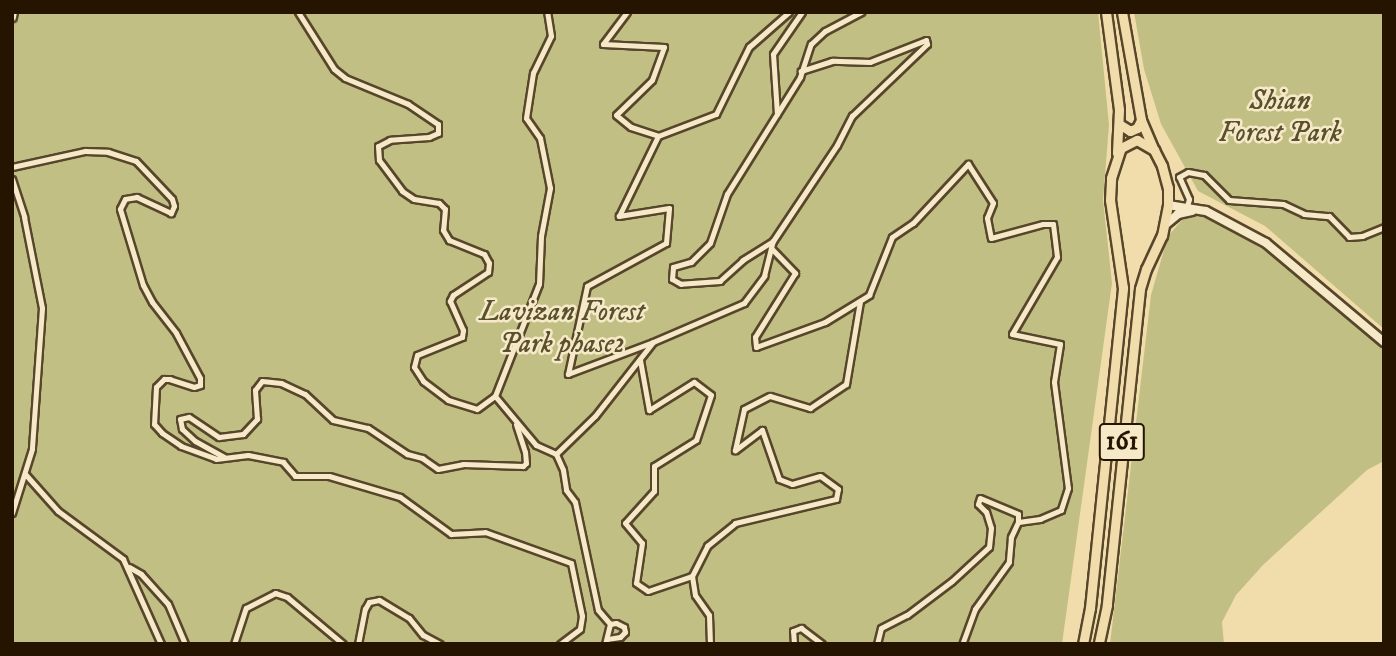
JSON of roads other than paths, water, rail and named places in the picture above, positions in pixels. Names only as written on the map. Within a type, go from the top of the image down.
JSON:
[{"type":"main road","points":[[1106,12],[1119,124],[1116,159]]},
{"type":"main road","points":[[1122,12],[1142,120],[1166,176],[1168,205],[1165,225]]},
{"type":"main road","points":[[1119,124],[1130,131],[1137,128],[1142,120]]},
{"type":"main road","points":[[1116,159],[1121,148],[1129,142],[1137,140],[1154,149]]},
{"type":"main road","name":"161","points":[[1083,644],[1090,608],[1109,407],[1120,334],[1123,288],[1110,200],[1111,178],[1116,159]]},
{"type":"main road","points":[[1168,205],[1206,211],[1266,243],[1289,259],[1384,342]]},
{"type":"main road","points":[[1165,225],[1187,211],[1206,211]]},
{"type":"main road","name":"161","points":[[1102,644],[1136,314],[1146,269],[1165,225]]},
{"type":"street","points":[[298,12],[334,69],[345,78],[408,104],[438,124],[438,133],[429,137],[390,140],[378,146],[379,160],[402,191],[414,199],[439,203],[445,209],[443,230],[449,240],[484,254],[489,263],[488,272],[453,295],[450,301],[463,330],[462,337],[417,355],[414,367],[423,381],[448,400],[477,409],[495,396],[539,284],[541,236],[550,188],[540,138],[526,118],[533,73],[551,36],[547,12]]},
{"type":"street","points":[[627,12],[603,44],[664,47],[652,80],[616,115],[631,127],[658,136],[716,114],[749,47],[789,12]]},
{"type":"street","points":[[777,114],[773,54],[802,12]]},
{"type":"street","points":[[773,241],[743,260],[720,281],[681,284],[672,279],[673,267],[691,262],[710,243],[727,194],[802,71],[811,44],[825,31],[861,12]]},
{"type":"street","points":[[658,136],[619,216],[669,208],[666,243],[587,286],[568,374],[653,342],[744,303],[764,276],[773,241],[837,145],[852,116],[927,44],[926,40],[870,62],[832,61],[802,71]]},
{"type":"street","points":[[12,167],[85,152],[108,152],[136,161],[173,199],[171,213],[137,197],[124,199],[120,209],[143,285],[152,302],[176,333],[200,378],[200,385],[194,387],[164,379],[156,387],[154,424],[181,446],[216,459],[248,455],[283,462],[295,476],[329,476],[400,497],[451,534],[485,532],[571,563],[582,616],[580,629],[560,644]]},
{"type":"street","points":[[771,248],[795,273],[755,337],[756,347],[825,322],[869,295],[892,237],[913,223],[968,164],[993,203],[987,218],[991,237],[1053,224],[1057,257],[1012,334],[1060,344],[1054,382],[1068,488],[1061,510],[1040,519],[1018,522]]},
{"type":"street","points":[[1186,206],[1188,196],[1179,177],[1188,172],[1204,175],[1228,200],[1283,204],[1304,214],[1329,216],[1349,237],[1362,236],[1384,227]]},
{"type":"street","points":[[12,178],[24,217],[43,308],[32,449],[12,513]]},
{"type":"street","points":[[709,644],[709,615],[695,595],[692,576],[707,546],[735,523],[836,499],[838,489],[820,476],[792,484],[779,479],[762,430],[735,450],[744,409],[770,396],[810,408],[846,384],[860,301]]},
{"type":"street","points":[[556,454],[595,416],[653,342]]},
{"type":"street","points":[[640,359],[649,410],[694,383],[711,395],[696,440],[654,466],[654,491],[625,523],[642,543],[636,583],[648,591],[692,576]]},
{"type":"street","points":[[226,458],[195,441],[183,429],[180,419],[189,417],[219,438],[243,434],[257,419],[256,390],[262,382],[281,383],[305,394],[333,420],[368,428],[407,454],[422,458],[438,468],[463,464],[523,466],[526,463],[525,453],[514,421]]},
{"type":"street","points":[[495,396],[536,445],[556,454],[564,470],[566,490],[575,502],[598,610],[610,624]]},
{"type":"street","points":[[26,475],[58,510],[116,551],[126,565],[161,644]]},
{"type":"street","points":[[877,644],[881,628],[907,615],[952,581],[989,547],[990,528],[986,512],[978,504],[980,498],[1018,514],[1018,522],[1011,537],[1009,562],[975,609],[962,644]]},
{"type":"street","points":[[126,565],[141,575],[163,598],[179,626],[185,644]]},
{"type":"street","points":[[234,644],[246,608],[275,593],[292,601],[343,644]]},
{"type":"street","points":[[358,644],[365,609],[373,600],[400,611],[424,635],[440,644]]},
{"type":"street","points":[[616,623],[624,627],[625,632],[620,637],[607,641],[607,627],[610,624],[616,623]]},
{"type":"street","points":[[794,644],[793,631],[801,628],[822,644]]},
{"type":"park label","name":"Shian Forest Park","points":[[1280,117]]},
{"type":"park label","name":"Lavizan Forest Park phase2","points":[[562,328]]}]
